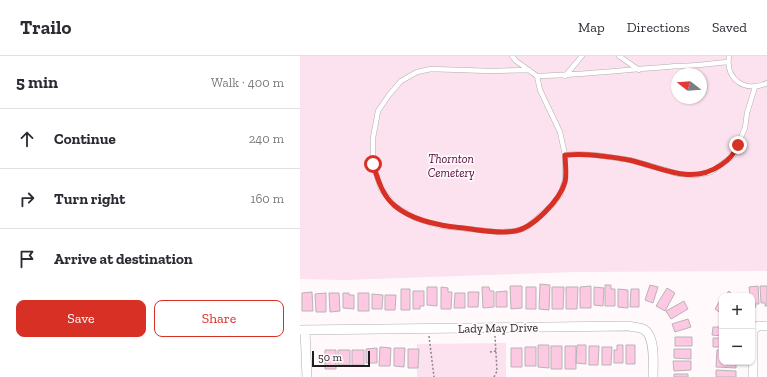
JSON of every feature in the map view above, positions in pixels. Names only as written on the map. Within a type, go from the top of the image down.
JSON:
[{"type":"street","name":"Lady May Drive","points":[[303,330],[628,326],[644,329],[650,336],[653,349],[653,377]]},
{"type":"street","points":[[753,377],[753,330],[758,326],[767,326]]},
{"type":"street","points":[[303,330],[307,377]]},
{"type":"lane","points":[[512,56],[516,61],[537,76],[565,76],[728,62]]},
{"type":"lane","points":[[565,76],[582,56]]},
{"type":"lane","points":[[619,56],[640,70]]},
{"type":"lane","points":[[729,56],[729,69],[733,77],[739,83],[744,86],[755,87],[767,84]]},
{"type":"lane","points":[[529,70],[432,70],[417,72],[401,81],[378,111],[373,138],[373,164],[381,189],[395,206],[415,218],[440,226],[498,232],[515,231],[526,228],[551,206],[560,196],[565,181],[565,155],[560,132],[540,90],[537,76]]},
{"type":"lane","points":[[565,155],[590,154],[624,159],[680,174],[697,175],[711,172],[733,156],[745,128],[747,114],[755,87]]},
{"type":"path","points":[[429,328],[434,377]]},
{"type":"path","points":[[494,377],[498,371],[495,328]]},
{"type":"path","points":[[490,352],[496,351]]},
{"type":"green space","name":"Thornton Cemetery","points":[[300,56],[767,56],[767,271],[577,272],[344,280],[300,279]]},
{"type":"green space","points":[[506,343],[506,377],[417,377],[417,344]]},
{"type":"building","points":[[540,284],[550,285],[549,310],[539,309]]},
{"type":"building","points":[[605,285],[611,285],[611,289],[615,289],[615,306],[605,306]]},
{"type":"building","points":[[650,285],[658,287],[653,303],[645,300]]},
{"type":"building","points":[[510,286],[522,286],[522,308],[511,309]]},
{"type":"building","points":[[591,286],[591,308],[580,308],[580,287]]},
{"type":"building","points":[[758,286],[759,304],[755,304],[755,293],[750,293],[749,287]]},
{"type":"building","points":[[760,286],[767,286],[767,306],[765,306],[765,303],[761,303]]},
{"type":"building","points":[[427,287],[437,287],[437,306],[427,305]]},
{"type":"building","points":[[441,287],[448,288],[448,292],[452,292],[451,309],[441,309]]},
{"type":"building","points":[[482,287],[489,287],[490,291],[494,291],[494,307],[483,308]]},
{"type":"building","points":[[526,287],[536,287],[536,309],[526,309]]},
{"type":"building","points":[[552,287],[564,287],[563,309],[552,309]]},
{"type":"building","points":[[566,287],[578,287],[577,309],[566,309]]},
{"type":"building","points":[[594,287],[604,288],[603,306],[594,305]]},
{"type":"building","points":[[667,288],[675,293],[665,311],[656,306]]},
{"type":"building","points":[[401,289],[410,289],[410,310],[401,310]]},
{"type":"building","points":[[618,289],[628,290],[628,308],[618,307]]},
{"type":"building","points":[[631,289],[639,289],[639,307],[630,307]]},
{"type":"building","points":[[413,291],[424,291],[424,306],[420,306],[420,309],[413,309]]},
{"type":"building","points":[[507,291],[507,307],[496,307],[496,292]]},
{"type":"building","points":[[312,292],[313,311],[302,311],[302,293]]},
{"type":"building","points":[[468,292],[479,292],[478,307],[468,307]]},
{"type":"building","points":[[326,293],[326,312],[316,312],[315,294]]},
{"type":"building","points":[[329,293],[339,293],[340,311],[330,312]]},
{"type":"building","points":[[343,293],[354,295],[354,309],[343,308]]},
{"type":"building","points":[[358,293],[369,293],[369,311],[358,311]]},
{"type":"building","points":[[455,293],[465,293],[465,308],[454,308]]},
{"type":"building","points":[[372,294],[383,295],[382,309],[372,309]]},
{"type":"building","points":[[385,295],[396,295],[395,310],[385,310]]},
{"type":"building","points":[[684,301],[688,309],[671,319],[666,311]]},
{"type":"building","points":[[719,302],[719,312],[715,309]]},
{"type":"building","points":[[688,319],[691,327],[675,332],[672,324]]},
{"type":"building","points":[[713,327],[719,327],[719,336],[712,335]]},
{"type":"building","points":[[675,337],[692,337],[692,346],[675,346]]},
{"type":"building","points":[[713,338],[719,338],[719,347],[713,347]]},
{"type":"building","points":[[538,345],[549,345],[549,368],[538,367]]},
{"type":"building","points":[[577,345],[586,345],[586,364],[576,363]]},
{"type":"building","points":[[617,345],[623,345],[623,363],[614,363],[614,350],[617,350]]},
{"type":"building","points":[[626,345],[635,345],[635,364],[626,364]]},
{"type":"building","points":[[551,346],[562,346],[562,369],[551,369]]},
{"type":"building","points":[[565,346],[576,346],[576,369],[565,369]]},
{"type":"building","points":[[589,346],[599,346],[598,365],[589,365]]},
{"type":"building","points":[[380,347],[391,348],[390,366],[379,366]]},
{"type":"building","points":[[525,347],[536,347],[536,366],[525,366]]},
{"type":"building","points":[[602,347],[612,347],[611,365],[602,365]]},
{"type":"building","points":[[377,348],[377,363],[366,363],[366,349]]},
{"type":"building","points":[[394,348],[405,348],[404,367],[394,366]]},
{"type":"building","points":[[511,348],[522,348],[522,367],[511,367]]},
{"type":"building","points":[[408,349],[419,349],[418,368],[408,368]]},
{"type":"building","points":[[674,349],[691,349],[691,359],[674,358]]},
{"type":"building","points":[[325,350],[336,350],[336,369],[325,369]]},
{"type":"building","points":[[338,350],[350,350],[350,365],[338,365]]},
{"type":"building","points":[[352,350],[364,350],[364,365],[352,365]]},
{"type":"building","points":[[717,350],[719,350],[719,365],[736,365],[736,368],[716,367]]},
{"type":"building","points":[[673,361],[691,361],[691,370],[674,371]]},
{"type":"building","points":[[716,370],[736,371],[736,377],[716,377]]},
{"type":"building","points":[[674,374],[688,374],[688,377],[674,377]]},
{"type":"route","points":[[373,164],[381,189],[395,206],[415,218],[440,226],[498,232],[515,231],[526,228],[560,196],[565,181],[565,155],[577,154],[611,157],[630,160],[680,174],[697,175],[711,172],[723,164],[733,156],[738,145]]}]
